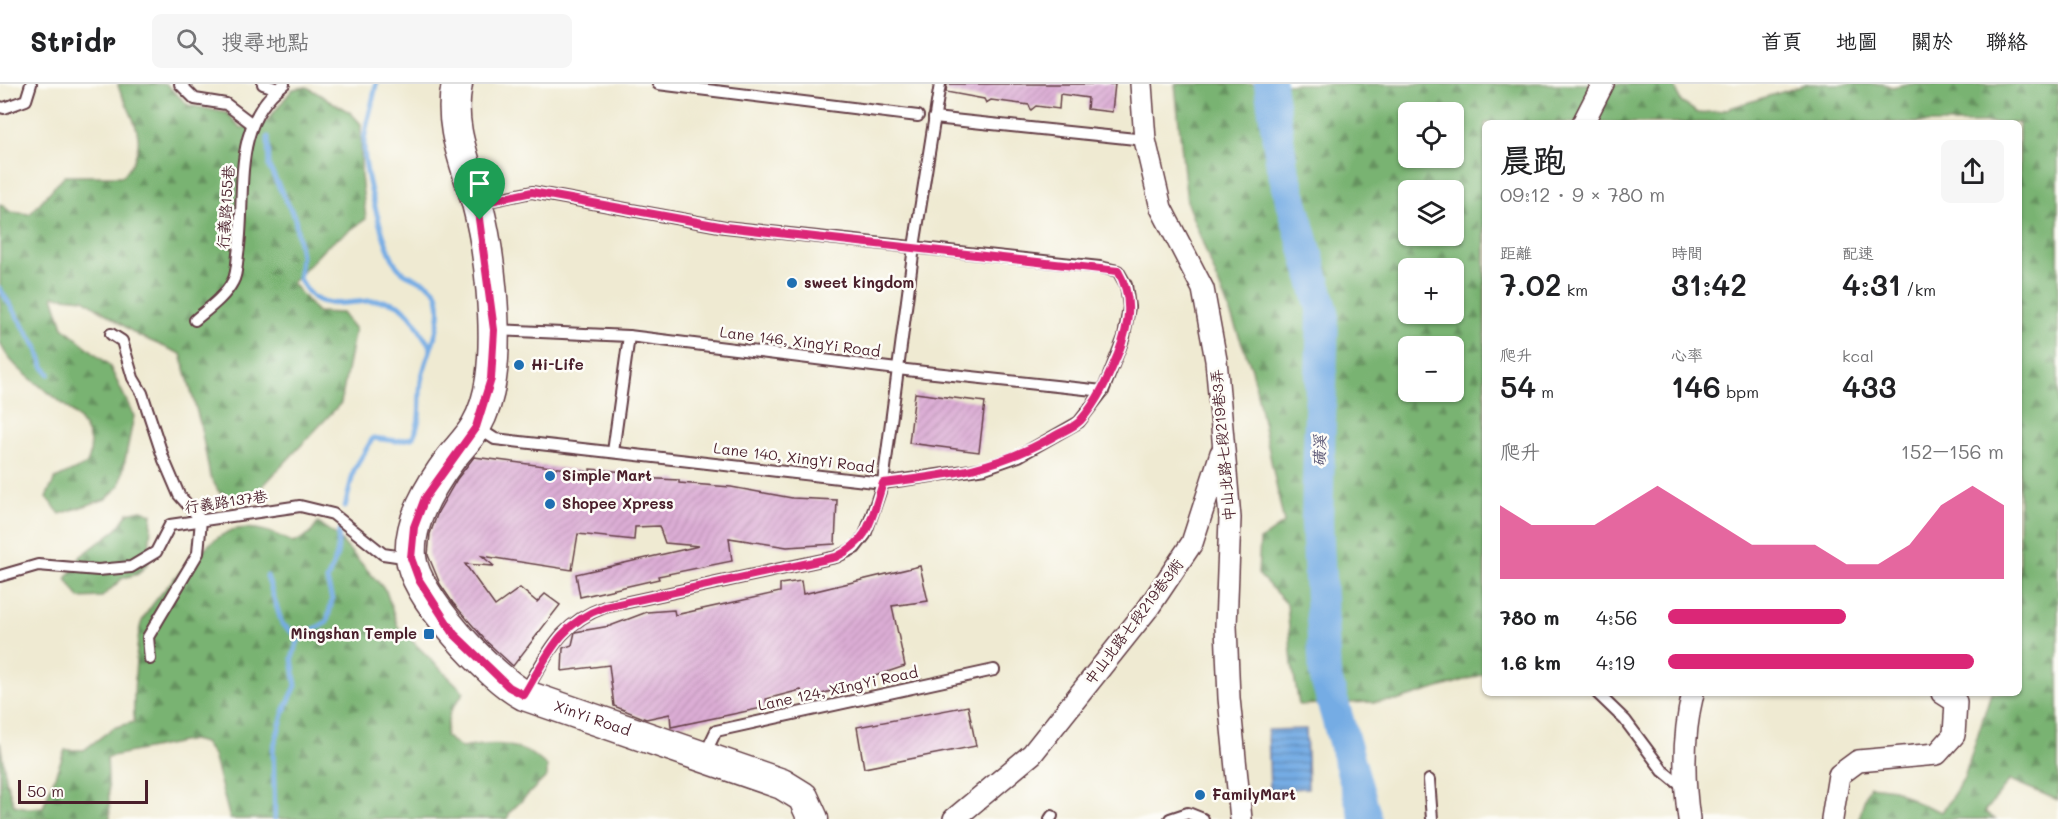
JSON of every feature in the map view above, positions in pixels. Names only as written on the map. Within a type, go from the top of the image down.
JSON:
[{"type":"street","name":"XinYi Road","points":[[457,84],[453,102],[459,151],[477,204],[494,330],[491,379],[476,427],[425,498],[414,527],[397,556],[419,580],[454,634],[509,687],[524,695],[782,784],[803,797],[813,819]]},
{"type":"street","name":"中山北路七段219巷3弄","points":[[1142,84],[1145,140],[1161,208],[1203,289],[1216,360],[1230,518],[1226,626],[1229,698],[1242,819]]},
{"type":"street","points":[[1585,120],[1603,84]]},
{"type":"street","name":"中山北路七段219巷3衖","points":[[954,819],[1032,754],[1149,607],[1192,543],[1223,444]]},
{"type":"street","points":[[1689,819],[1685,789],[1686,720],[1692,696]]},
{"type":"street","points":[[1832,819],[1839,775],[1858,761],[1937,754],[1954,735],[1956,702],[1947,696]]},
{"type":"lane","points":[[0,107],[10,107],[26,100],[31,84]]},
{"type":"lane","points":[[180,84],[195,99],[226,104],[251,123]]},
{"type":"lane","name":"行義路155巷","points":[[263,84],[281,86]]},
{"type":"lane","points":[[658,84],[918,116]]},
{"type":"lane","points":[[524,695],[566,627],[585,614],[605,607],[836,557],[855,548],[865,535],[883,483],[914,247],[940,84]]},
{"type":"lane","name":"行義路155巷","points":[[195,320],[217,301],[234,281],[240,241],[242,170],[251,123],[281,86]]},
{"type":"lane","points":[[934,118],[1145,140]]},
{"type":"lane","points":[[477,204],[532,192],[725,227],[914,247]]},
{"type":"lane","name":"Lane 140, XingYi Road","points":[[476,427],[495,440],[883,483],[976,470],[1019,456],[1078,423],[1103,390],[1124,337],[1129,307],[1126,285],[1118,271],[914,247]]},
{"type":"lane","name":"Lane 146, XingYi Road","points":[[494,330],[629,336],[897,369],[1103,390]]},
{"type":"lane","points":[[111,334],[122,341],[164,460],[179,495],[201,520],[198,553],[148,637],[150,659]]},
{"type":"lane","points":[[613,452],[629,336]]},
{"type":"lane","name":"行義路137巷","points":[[0,576],[38,566],[98,570],[131,567],[156,552],[170,525],[300,506],[333,514],[397,556]]},
{"type":"lane","name":"Lane 124, XIngYi Road","points":[[704,757],[716,731],[994,670]]},
{"type":"lane","points":[[1600,696],[1624,720],[1663,771],[1685,789]]},
{"type":"lane","points":[[1429,780],[1432,819]]},
{"type":"lane","points":[[1170,819],[1188,813],[1203,819]]},
{"type":"green space","points":[[118,84],[166,84],[188,105],[227,113],[241,128],[266,122],[293,89],[307,87],[351,113],[361,124],[361,176],[366,219],[326,247],[292,283],[317,312],[342,313],[355,329],[341,403],[259,490],[232,498],[219,492],[210,476],[200,423],[181,354],[139,336],[84,299],[53,296],[63,327],[109,365],[134,416],[120,485],[106,499],[60,514],[46,497],[55,479],[87,464],[90,445],[85,428],[74,414],[23,372],[9,358],[0,342],[0,204],[11,212],[30,214],[64,176],[123,176],[135,157],[138,139],[134,121]]},
{"type":"green space","points":[[1175,84],[1674,84],[1681,102],[1698,113],[1720,111],[1808,84],[1883,84],[1892,87],[1907,84],[2058,84],[2058,800],[2010,780],[1985,812],[1995,819],[1859,819],[1870,786],[1894,789],[1916,802],[1942,812],[1964,778],[1990,696],[2022,696],[2022,120],[1482,120],[1482,675],[1396,701],[1299,705],[1292,664],[1287,604],[1258,574],[1260,540],[1284,523],[1252,369],[1187,203]]},
{"type":"green space","points":[[141,510],[152,514],[148,563],[138,574],[123,578],[102,597],[79,598],[66,579],[81,556],[117,529],[128,513]]},
{"type":"green space","points":[[318,523],[336,535],[386,591],[398,627],[464,692],[450,712],[445,736],[462,748],[507,745],[527,752],[547,766],[547,776],[510,812],[507,819],[230,819],[213,755],[204,743],[192,740],[107,757],[110,819],[0,819],[0,742],[6,780],[14,805],[29,808],[43,807],[65,750],[84,750],[113,728],[134,722],[137,654],[142,621],[158,597],[199,553],[213,541],[237,529],[266,531],[294,543],[310,534]]},
{"type":"water","points":[[1306,729],[1308,788],[1270,790],[1268,730]]},
{"type":"building","points":[[947,84],[1115,84],[1112,112],[1087,109],[1088,98],[1060,94],[1059,109],[1036,106],[1031,110],[1029,105],[991,100],[986,103],[984,99],[946,92]]},
{"type":"building","points":[[915,393],[985,402],[979,452],[909,443]]},
{"type":"building","points":[[474,457],[590,472],[590,469],[638,473],[638,478],[679,480],[679,483],[731,487],[792,498],[837,500],[835,544],[787,547],[729,538],[732,561],[658,576],[659,579],[580,597],[576,574],[699,546],[665,543],[659,526],[635,527],[634,540],[578,534],[572,570],[482,556],[494,566],[465,564],[495,606],[520,588],[537,602],[545,594],[560,605],[513,666],[487,642],[453,603],[440,584],[428,555],[430,534],[438,512],[457,479]]},
{"type":"building","points":[[920,566],[928,601],[892,606],[905,666],[804,700],[801,690],[766,699],[767,707],[671,727],[670,714],[646,719],[614,706],[609,665],[562,671],[563,648],[572,645],[575,632],[610,626],[647,612],[674,610],[675,615],[780,592],[780,584],[801,581],[803,594]]},
{"type":"building","points":[[968,706],[976,746],[864,768],[857,727]]},
{"type":"waterway","points":[[345,507],[354,470],[373,438],[397,441],[412,438],[418,425],[423,371],[439,317],[438,297],[431,286],[406,274],[396,265],[374,205],[364,142],[376,84]]},
{"type":"waterway","name":"磺溪","points":[[1270,84],[1282,166],[1323,312],[1317,522],[1325,675],[1366,819]]},
{"type":"waterway","points":[[268,137],[269,167],[295,218],[301,256],[299,279],[308,292],[323,302],[378,301],[398,305],[408,313],[430,345]]},
{"type":"waterway","points":[[0,289],[38,349],[43,366],[49,374]]},
{"type":"waterway","points":[[275,819],[273,750],[284,711],[296,686],[292,658],[299,638],[327,622],[332,600],[327,580],[337,555],[339,531]]},
{"type":"waterway","points":[[267,576],[282,624],[299,638]]},
{"type":"place","name":"sweet kingdom","points":[[792,283]]},
{"type":"place","name":"Hi-Life","points":[[519,365]]},
{"type":"place","name":"Simple Mart","points":[[550,476]]},
{"type":"place","name":"Shopee Xpress","points":[[550,504]]},
{"type":"place","name":"Mingshan Temple","points":[[429,634]]},
{"type":"place","name":"FamilyMart","points":[[1200,795]]},
{"type":"route","points":[[532,192],[725,227],[1100,267],[1118,271],[1126,285],[1129,307],[1124,337],[1103,390],[1078,423],[1019,456],[985,468],[883,483],[865,535],[855,548],[836,557],[605,607],[585,614],[566,627],[524,695],[509,687],[454,634],[419,580],[411,558],[414,527],[425,498],[449,461],[476,427],[484,409],[491,379],[494,330],[480,220],[477,204],[532,192]]}]
